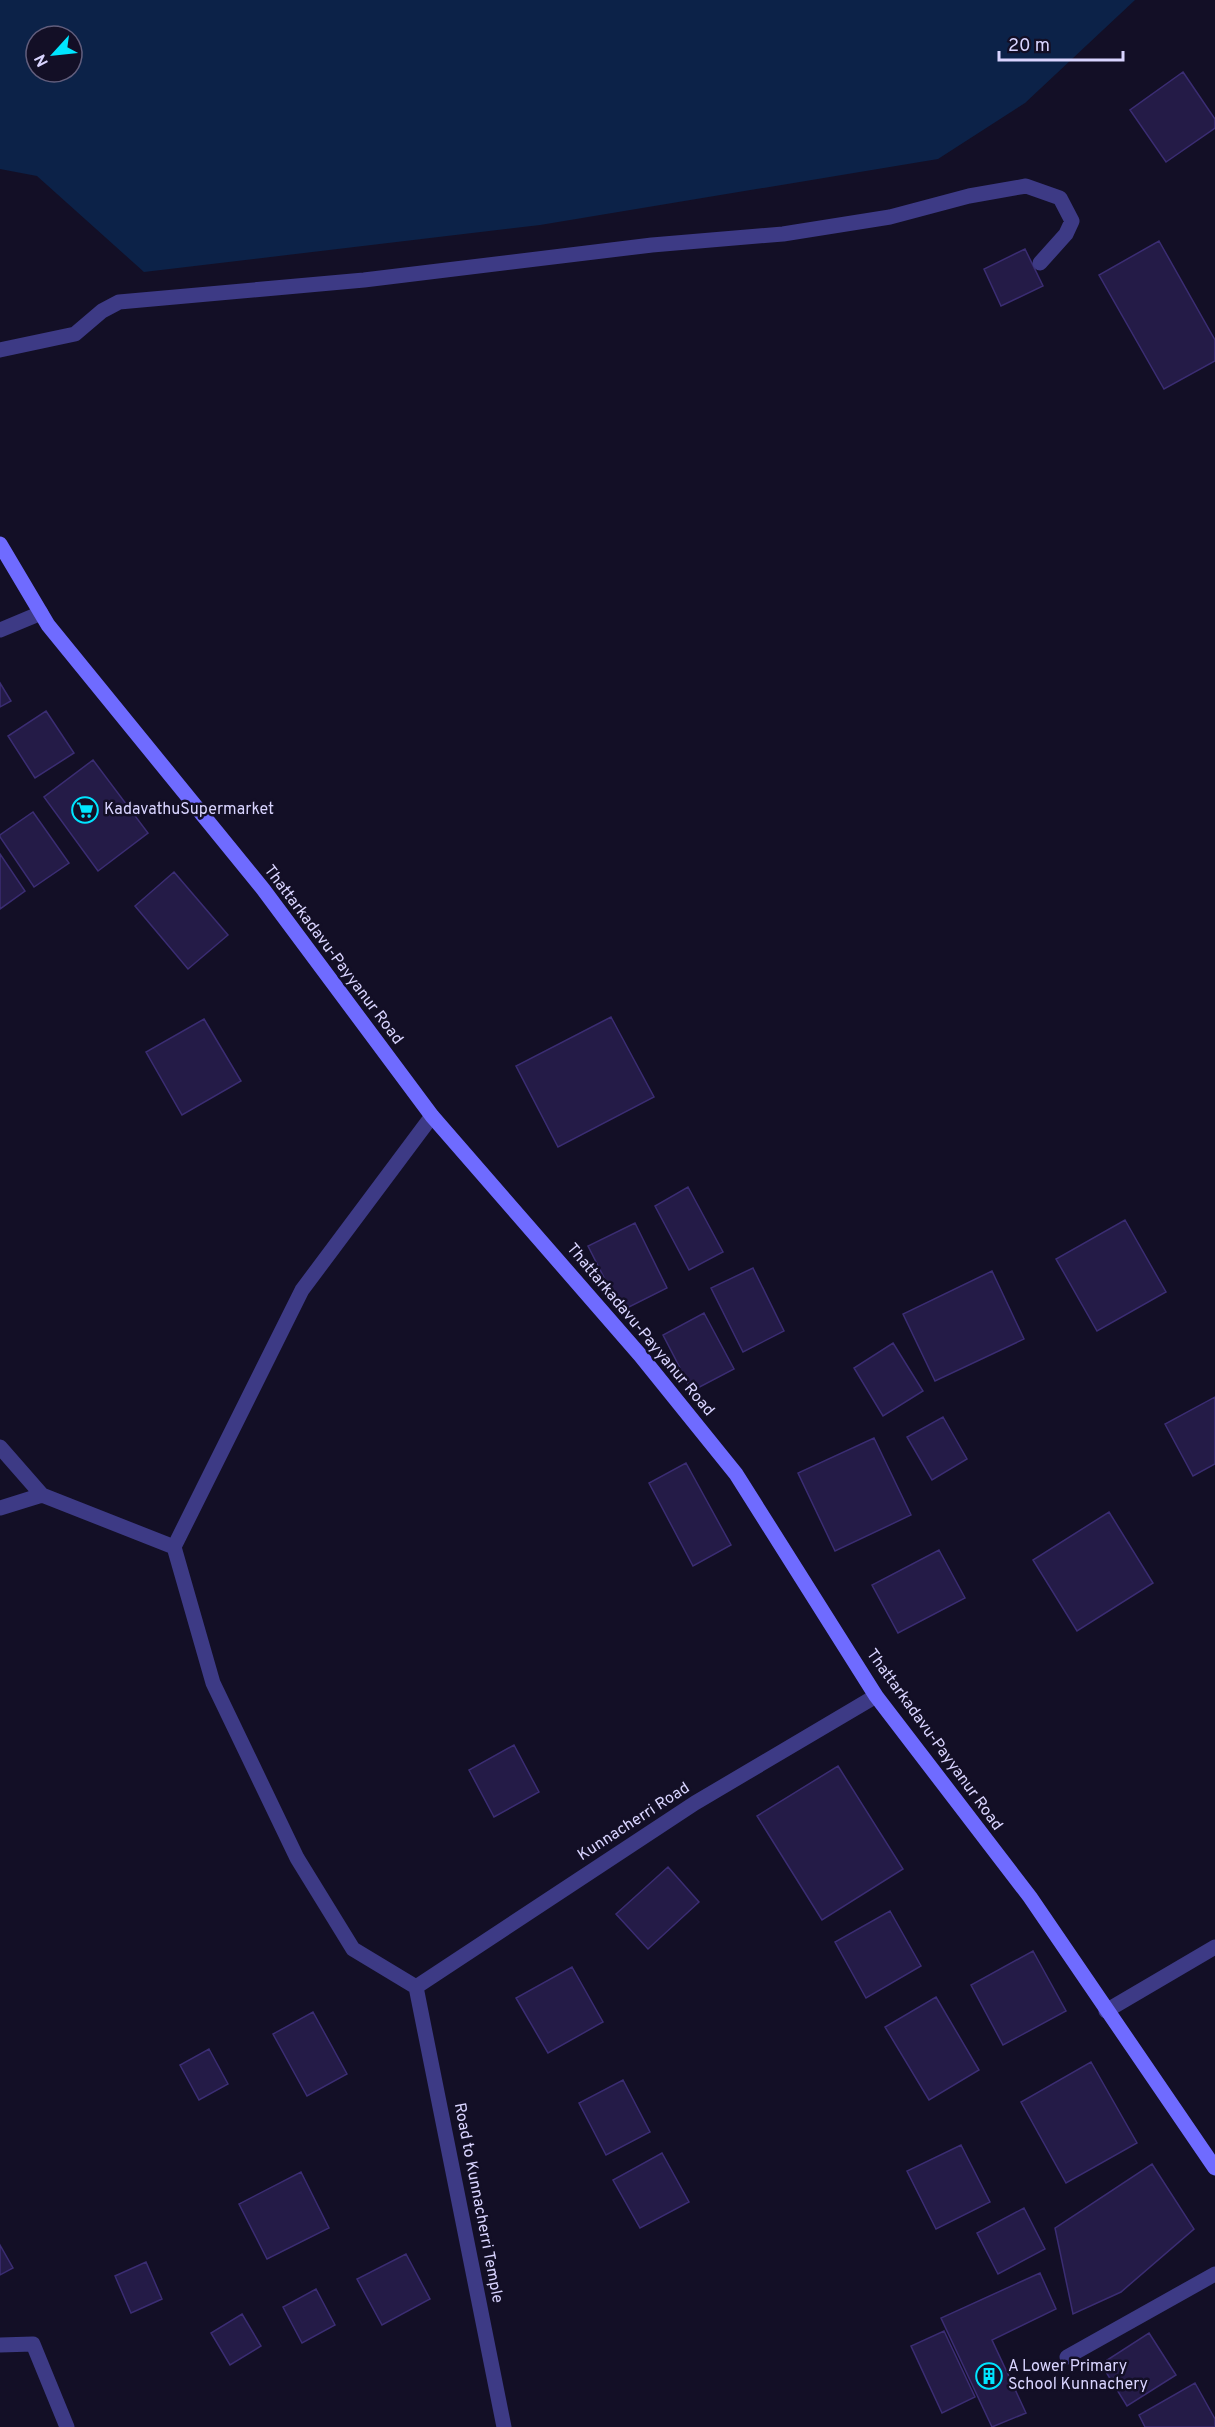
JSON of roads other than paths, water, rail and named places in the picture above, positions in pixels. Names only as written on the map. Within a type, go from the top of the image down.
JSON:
[{"type":"main road","name":"Thattarkadavu-Payyanur Road","points":[[0,544],[41,613],[263,889],[432,1116],[640,1355],[736,1474],[876,1696],[1030,1897],[1215,2168]]},
{"type":"street","points":[[0,350],[75,334],[102,311],[119,302],[364,280],[652,245],[783,234],[890,217],[969,196],[1026,186],[1060,198],[1072,221],[1066,234],[1040,263]]},
{"type":"street","points":[[0,630],[41,613]]},
{"type":"street","points":[[416,1987],[353,1949],[297,1858],[213,1683],[174,1547],[302,1290],[432,1116]]},
{"type":"street","points":[[0,1447],[42,1495],[174,1547]]},
{"type":"street","points":[[0,1508],[42,1495]]},
{"type":"street","name":"Kunnacherri Road","points":[[416,1987],[695,1803],[876,1696]]},
{"type":"street","points":[[1107,2011],[1215,1947]]},
{"type":"street","name":"Road to Kunnacherri Temple","points":[[416,1987],[504,2427]]},
{"type":"street","points":[[1067,2357],[1215,2274]]},
{"type":"street","points":[[0,2345],[33,2344],[67,2427]]},
{"type":"water","points":[[0,0],[1135,0],[1025,103],[938,159],[540,225],[144,272],[37,176],[0,169]]},
{"type":"place","name":"KadavathuSupermarket","points":[[85,810]]},
{"type":"place","name":"A Lower Primary School Kunnachery","points":[[989,2376]]}]
